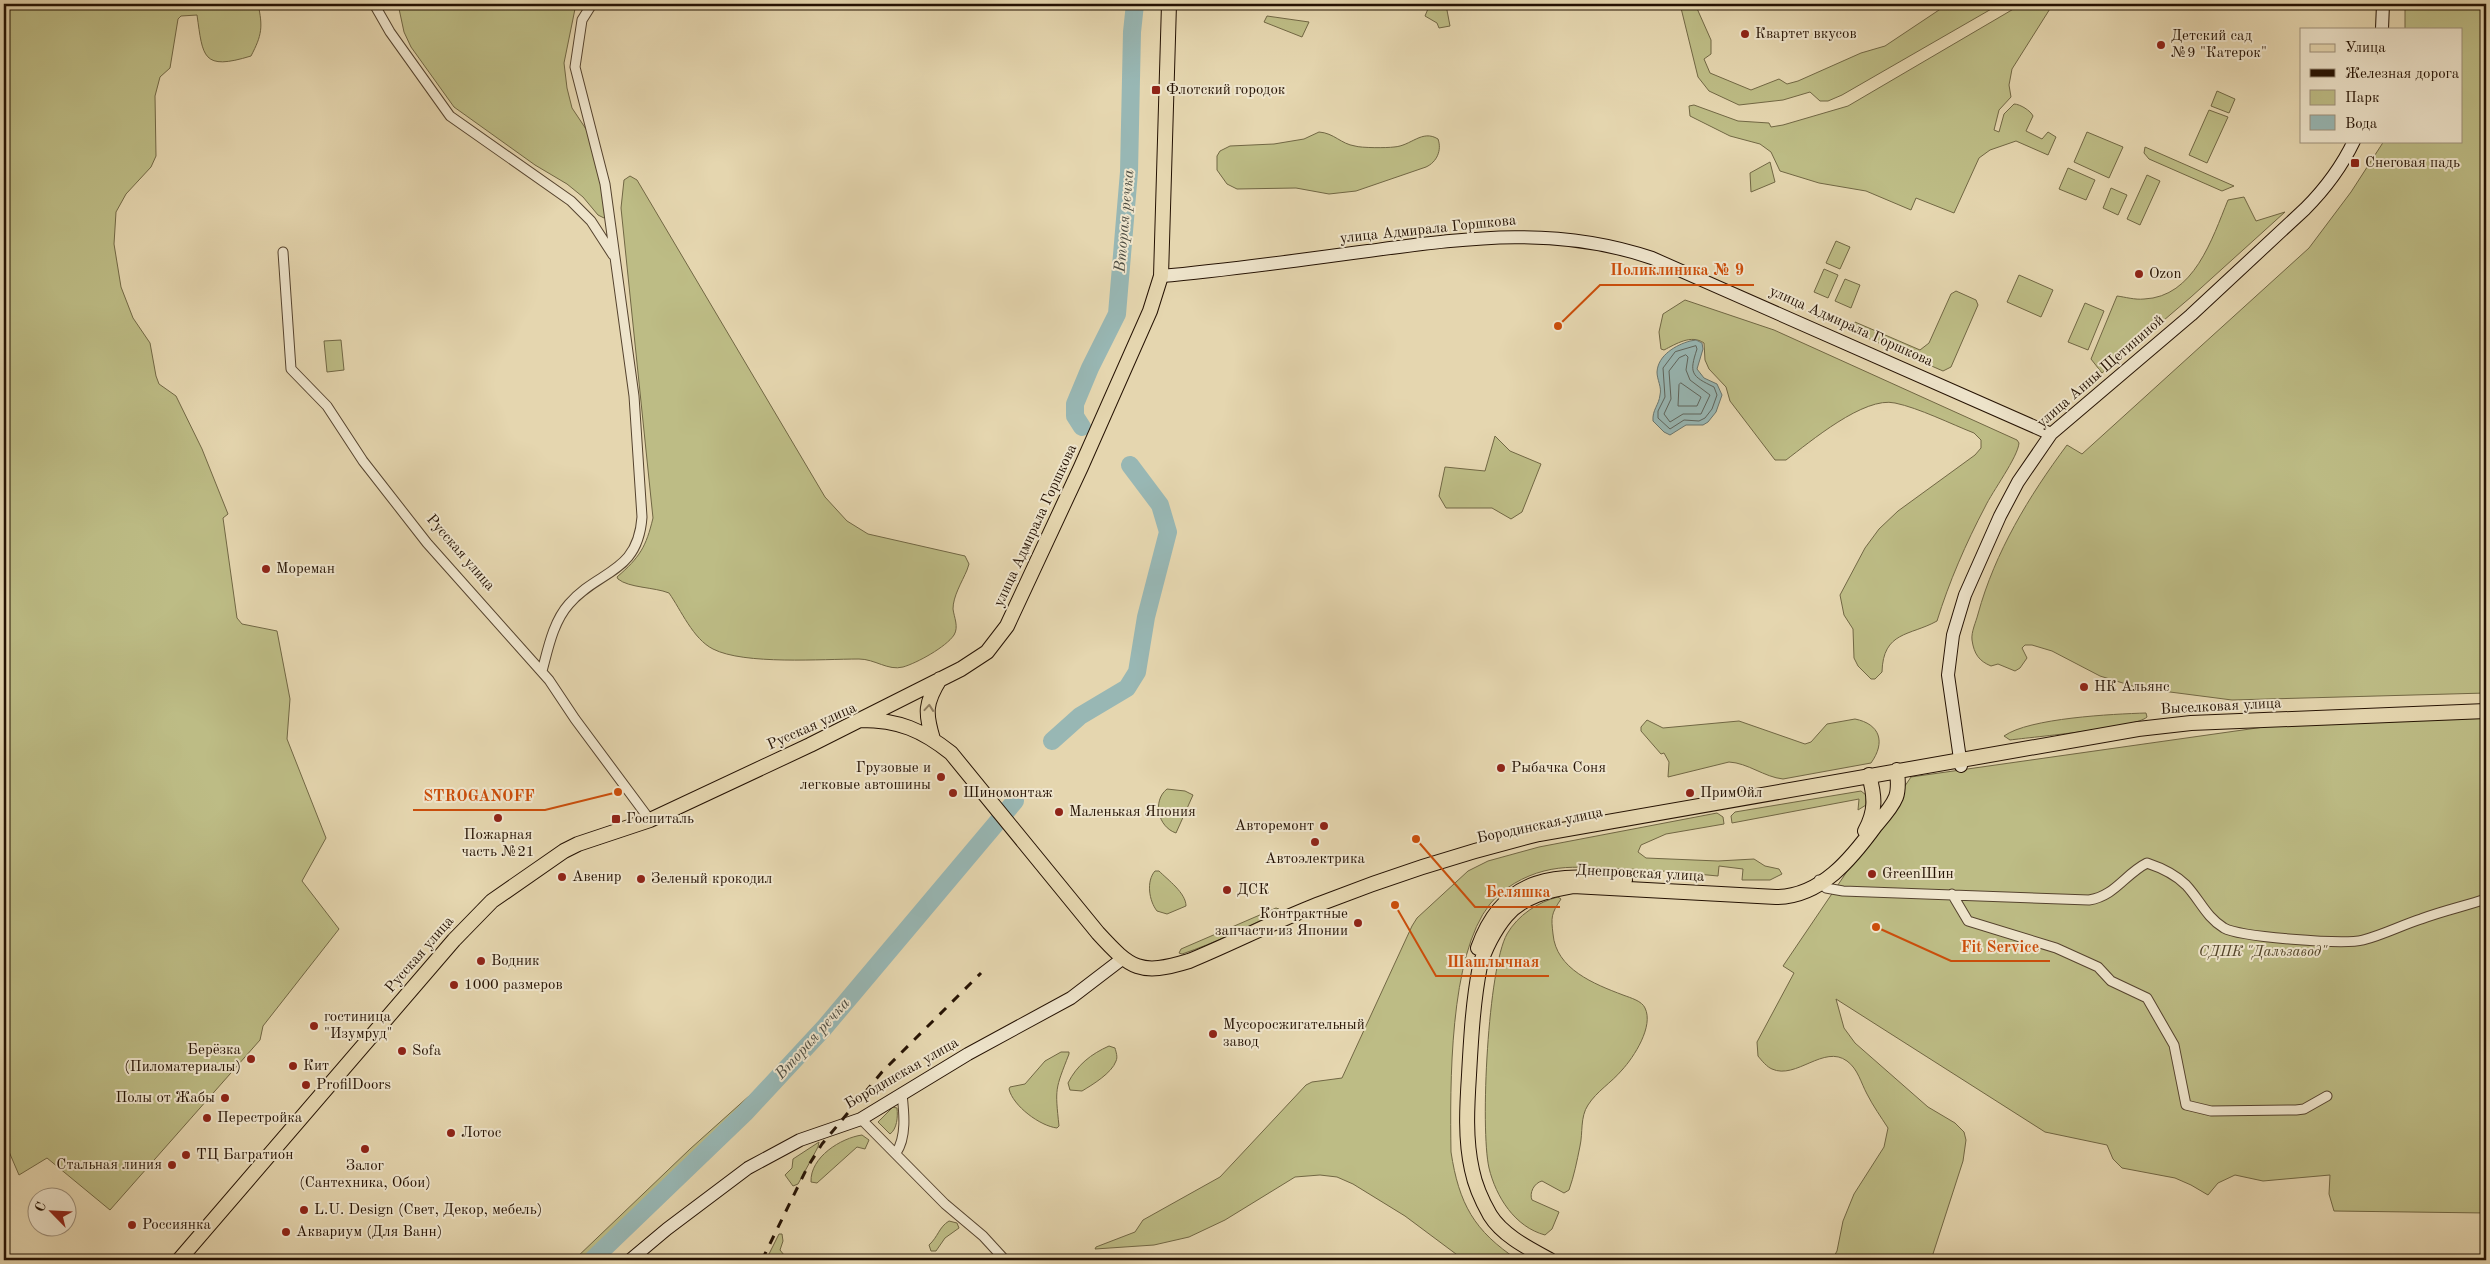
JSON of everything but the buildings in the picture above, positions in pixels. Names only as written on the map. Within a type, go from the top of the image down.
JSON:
[{"type":"main road","name":"улица Адмирала Горшкова","points":[[861,720],[961,669],[987,652],[1007,626],[1089,450],[1150,311],[1161,276],[1169,4]]},
{"type":"main road","points":[[2382,28],[2383,4]]},
{"type":"main road","name":"улица Анны Щетининой","points":[[1960,762],[1948,675],[1953,636],[1965,595],[2000,516],[2018,482],[2051,434],[2191,315],[2319,195],[2347,157],[2354,142]]},
{"type":"main road","name":"улица Адмирала Горшкова","points":[[1161,276],[1229,270],[1478,238],[1540,236],[1591,242],[1652,258],[2051,434]]},
{"type":"main road","points":[[933,739],[927,707],[931,693],[940,679]]},
{"type":"main road","name":"Выселковая улица","points":[[1960,762],[2090,736],[2191,722],[2486,711]]},
{"type":"main road","name":"Выселковая улица","points":[[1960,762],[2194,730],[2486,718]]},
{"type":"main road","name":"Русская улица","points":[[179,1260],[417,982],[486,906],[512,885],[564,851],[578,844],[650,820],[861,720],[886,720],[904,725],[933,739],[958,760],[996,807]]},
{"type":"main road","name":"Бородинская улица","points":[[996,807],[1119,961],[1146,968],[1168,968],[1189,961],[1338,897],[1434,864],[1522,838],[1960,762]]},
{"type":"main road","name":"Днепровская улица","points":[[1550,1260],[1506,1233],[1491,1217],[1475,1184],[1469,1156],[1467,1112],[1471,1038],[1480,966],[1486,950],[1505,916],[1517,904],[1533,896],[1550,890],[1573,886],[1776,897],[1796,894],[1819,881],[1857,850],[1896,797],[1897,773]]},
{"type":"main road","name":"Днепровская улица","points":[[1538,1260],[1502,1238],[1486,1221],[1470,1190],[1461,1153],[1459,1130],[1463,1037],[1473,962],[1488,924],[1498,909],[1510,897],[1530,886],[1546,880],[1568,876],[1776,890],[1819,881],[1854,847],[1866,830],[1874,811],[1875,799],[1870,778]]},
{"type":"main road","name":"Бородинская улица","points":[[630,1260],[667,1229],[754,1165],[800,1140],[861,1119],[968,1054],[1071,998],[1119,961]]},
{"type":"street","points":[[374,4],[390,32],[450,116],[571,201],[590,222],[614,258]]},
{"type":"street","points":[[542,671],[560,616],[569,604],[584,590],[606,577],[625,560],[636,546],[641,534],[642,517],[634,396],[605,184],[575,67],[582,20],[592,4]]},
{"type":"street","name":"Русская улица","points":[[283,252],[291,370],[327,406],[355,448],[427,543],[542,671],[650,820]]},
{"type":"street","points":[[1819,881],[1826,888],[1842,891],[2079,900],[2098,899],[2113,892],[2136,869],[2147,863],[2166,870],[2178,878],[2187,886],[2208,916],[2225,928],[2246,935],[2265,937],[2355,940],[2362,940],[2423,918],[2486,899]]},
{"type":"street","points":[[1952,894],[1968,921],[2056,948],[2098,967],[2111,981],[2148,998],[2174,1046],[2186,1105],[2211,1111],[2304,1110],[2327,1096]]},
{"type":"street","points":[[896,1152],[901,1146],[903,1126],[902,1094]]},
{"type":"street","points":[[861,1119],[896,1152],[945,1204],[983,1236],[1005,1260]]},
{"type":"green space","points":[[4,4],[258,4],[261,19],[259,36],[251,56],[223,62],[214,61],[208,57],[204,50],[197,15],[181,16],[178,19],[170,68],[160,77],[155,96],[156,156],[151,167],[126,194],[116,212],[114,244],[121,287],[133,318],[150,343],[159,384],[176,396],[202,449],[228,514],[223,518],[237,618],[242,624],[277,631],[290,699],[287,739],[326,838],[302,881],[339,929],[263,1026],[260,1040],[110,1210],[47,1158],[19,1175],[4,1140]]},
{"type":"green space","points":[[398,4],[576,4],[564,63],[567,88],[572,108],[592,138],[607,213],[604,218],[598,215],[583,197],[567,184],[535,165],[454,107],[411,47],[404,32]]},
{"type":"green space","points":[[1430,4],[1446,5],[1450,26],[1439,28],[1437,23],[1425,16]]},
{"type":"green space","points":[[1680,4],[1695,4],[1711,40],[1711,54],[1704,59],[1710,73],[1751,90],[1779,79],[1787,84],[1798,81],[1861,53],[1885,46],[1948,4],[2000,4],[1842,95],[1828,101],[1820,101],[1810,92],[1783,100],[1739,105],[1709,91],[1698,77]]},
{"type":"green space","points":[[2022,4],[2053,4],[2012,69],[2009,85],[2011,97],[1999,110],[1994,130],[1999,132],[2004,114],[2014,104],[2025,108],[2033,116],[2026,131],[2042,139],[2048,132],[2056,137],[2048,155],[2016,141],[1990,150],[1979,158],[1954,213],[1916,198],[1911,210],[1866,191],[1819,183],[1780,171],[1771,152],[1760,144],[1730,136],[1690,116],[1689,106],[1694,105],[1738,121],[1769,123],[1771,127],[1848,106]]},
{"type":"green space","points":[[2405,4],[2486,4],[2486,693],[2232,700],[2139,688],[2100,676],[2052,651],[2032,645],[2025,645],[2022,648],[2027,658],[2020,668],[2015,671],[1998,664],[1991,666],[1983,662],[1974,649],[1972,634],[1985,591],[2015,525],[2039,484],[2067,445],[2082,454],[2309,248],[2351,192],[2383,142],[2462,142],[2462,28],[2405,28]]},
{"type":"green space","points":[[1267,16],[1309,22],[1302,37],[1264,22]]},
{"type":"green space","points":[[2217,91],[2235,99],[2229,113],[2211,106]]},
{"type":"green space","points":[[2209,110],[2228,117],[2207,163],[2189,155]]},
{"type":"green space","points":[[1319,132],[1329,134],[1358,147],[1400,146],[1422,137],[1432,136],[1438,139],[1439,151],[1436,159],[1426,167],[1356,191],[1329,194],[1296,188],[1237,189],[1227,184],[1217,170],[1217,156],[1220,151],[1230,146],[1274,144],[1304,139]]},
{"type":"green space","points":[[2087,132],[2123,147],[2109,178],[2074,162]]},
{"type":"green space","points":[[2145,147],[2234,186],[2222,191],[2149,159],[2144,153]]},
{"type":"green space","points":[[1770,162],[1775,182],[1751,192],[1750,173]]},
{"type":"green space","points":[[2068,168],[2095,180],[2086,200],[2059,189]]},
{"type":"green space","points":[[2147,175],[2160,181],[2140,225],[2127,219]]},
{"type":"green space","points":[[630,176],[637,180],[825,497],[847,521],[868,534],[965,556],[969,564],[953,604],[956,625],[954,635],[931,654],[916,662],[897,668],[859,659],[784,660],[727,654],[713,649],[699,638],[669,593],[635,586],[618,579],[617,577],[641,551],[648,537],[653,518],[621,208],[624,180]]},
{"type":"green space","points":[[2111,188],[2127,195],[2118,215],[2103,208]]},
{"type":"green space","points":[[2244,197],[2256,221],[2285,212],[2191,297],[2102,373],[2091,359],[2117,296],[2144,299],[2161,296],[2176,288],[2188,277],[2208,248],[2228,200]]},
{"type":"green space","points":[[1836,241],[1850,247],[1840,269],[1826,263]]},
{"type":"green space","points":[[1824,269],[1838,275],[1828,298],[1814,292]]},
{"type":"green space","points":[[2019,275],[2053,290],[2041,317],[2007,302]]},
{"type":"green space","points":[[1845,279],[1860,285],[1851,308],[1835,301]]},
{"type":"green space","points":[[1956,291],[1976,300],[1978,305],[1951,367],[1943,371],[1854,332],[1852,328],[1855,322],[1920,350],[1929,343],[1951,294]]},
{"type":"green space","points":[[1685,300],[1774,330],[2017,440],[2019,443],[2014,457],[1988,501],[1965,549],[1937,621],[1908,633],[1893,642],[1887,649],[1882,672],[1875,679],[1871,679],[1858,666],[1854,658],[1853,629],[1844,615],[1840,595],[1865,548],[1879,529],[1898,511],[1975,455],[1981,448],[1981,440],[1974,433],[1924,412],[1895,403],[1882,403],[1868,406],[1853,413],[1823,432],[1786,460],[1775,460],[1730,401],[1726,387],[1709,369],[1705,360],[1704,343],[1694,339],[1664,350],[1661,349],[1659,332],[1663,314]]},
{"type":"green space","points":[[2085,303],[2104,311],[2088,350],[2068,342]]},
{"type":"green space","points":[[341,340],[344,370],[327,372],[324,341]]},
{"type":"green space","points":[[1495,436],[1510,451],[1541,464],[1522,512],[1511,519],[1492,508],[1446,508],[1439,496],[1445,467],[1485,471]]},
{"type":"green space","points":[[2146,713],[2147,717],[2124,725],[2010,740],[2004,736],[2016,730],[2051,721]]},
{"type":"green space","name":"СДПК \"Дальзавод\"","points":[[2486,714],[2486,1213],[2334,1211],[2329,1194],[2330,1175],[2263,1181],[2235,1175],[2218,1183],[2208,1195],[2175,1178],[2122,1168],[2113,1159],[2107,1145],[2045,1132],[1836,999],[1844,1028],[1855,1043],[1928,1107],[1955,1123],[1964,1132],[1966,1140],[1963,1161],[1931,1260],[1832,1260],[1837,1251],[1843,1221],[1854,1194],[1884,1147],[1888,1128],[1869,1098],[1857,1072],[1847,1061],[1838,1057],[1829,1057],[1791,1070],[1781,1071],[1770,1068],[1758,1056],[1757,1042],[1794,973],[1783,966],[1911,777],[2271,726]]},
{"type":"green space","points":[[1855,719],[1870,725],[1878,735],[1878,748],[1871,763],[1783,779],[1729,762],[1668,777],[1669,762],[1664,753],[1661,754],[1641,731],[1641,727],[1647,720],[1663,728],[1739,721],[1805,744],[1811,742],[1827,724]]},
{"type":"green space","points":[[1167,789],[1185,791],[1193,795],[1176,833],[1165,825],[1159,813],[1162,794]]},
{"type":"green space","points":[[1861,791],[1866,795],[1866,805],[1858,810],[1859,799],[1732,823],[1731,816],[1735,812]]},
{"type":"green space","points":[[1717,813],[1723,817],[1724,824],[1666,834],[1641,845],[1638,852],[1646,858],[1718,861],[1754,859],[1765,866],[1779,869],[1782,874],[1770,880],[1742,880],[1743,869],[1719,866],[1718,876],[1616,868],[1572,867],[1551,869],[1536,873],[1514,883],[1495,898],[1477,927],[1466,955],[1459,987],[1452,1058],[1451,1152],[1459,1187],[1471,1215],[1490,1238],[1518,1260],[1464,1260],[1405,1216],[1353,1184],[1337,1177],[1320,1175],[1295,1177],[1225,1220],[1189,1237],[1154,1245],[1095,1249],[1135,1232],[1143,1220],[1220,1177],[1306,1085],[1312,1082],[1342,1078],[1412,926],[1417,918],[1468,871],[1488,861],[1539,847]]},
{"type":"green space","points":[[1155,871],[1159,871],[1176,887],[1183,896],[1186,906],[1167,914],[1157,911],[1152,902],[1150,891],[1150,880]]},
{"type":"green space","points":[[1558,897],[1561,899],[1552,916],[1552,923],[1556,946],[1561,957],[1578,974],[1600,986],[1641,1003],[1645,1008],[1647,1023],[1645,1032],[1632,1057],[1618,1075],[1596,1095],[1585,1110],[1579,1152],[1569,1190],[1564,1193],[1542,1181],[1533,1189],[1531,1194],[1532,1200],[1559,1212],[1552,1229],[1545,1235],[1534,1231],[1516,1218],[1496,1190],[1489,1168],[1486,1148],[1486,1085],[1491,1012],[1500,952],[1507,934],[1523,915],[1543,902]]},
{"type":"green space","points":[[1276,908],[1279,909],[1278,912],[1243,929],[1194,950],[1182,954],[1179,953],[1181,949]]},
{"type":"green space","points":[[1109,1046],[1115,1048],[1117,1056],[1110,1070],[1082,1091],[1070,1090],[1068,1083],[1080,1065],[1090,1056]]},
{"type":"green space","points":[[1061,1052],[1069,1052],[1069,1054],[1057,1089],[1059,1126],[1057,1128],[1043,1123],[1028,1114],[1016,1102],[1009,1089],[1010,1087],[1025,1084],[1045,1061]]},
{"type":"green space","points":[[768,1079],[768,1084],[583,1260],[574,1260],[690,1149]]},
{"type":"green space","points":[[893,1107],[897,1108],[897,1119],[896,1126],[890,1134],[878,1122]]},
{"type":"green space","points":[[862,1135],[869,1140],[865,1149],[857,1147],[817,1183],[811,1182],[812,1173],[816,1165],[828,1150],[845,1140]]},
{"type":"green space","points":[[819,1142],[798,1184],[793,1186],[785,1175],[792,1168],[793,1159]]},
{"type":"green space","points":[[949,1221],[957,1223],[959,1228],[945,1238],[936,1251],[931,1251],[929,1245]]},
{"type":"green space","points":[[779,1234],[782,1234],[783,1241],[780,1250],[788,1260],[766,1260]]},
{"type":"water","points":[[1696,340],[1702,343],[1703,349],[1697,369],[1704,378],[1717,384],[1722,395],[1716,412],[1708,422],[1703,425],[1686,425],[1670,435],[1653,421],[1660,392],[1657,375],[1658,366],[1669,352],[1679,345]]},
{"type":"waterway","name":"Вторая речка","points":[[1082,427],[1075,416],[1075,404],[1090,368],[1117,314],[1129,172],[1132,32],[1135,4]]},
{"type":"waterway","name":"Вторая речка","points":[[1052,741],[1080,716],[1127,688],[1137,672],[1146,617],[1168,532],[1160,505],[1130,465]]},
{"type":"waterway","name":"Вторая речка","points":[[592,1260],[745,1113],[824,1028],[1015,801]]},
{"type":"railway","points":[[762,1260],[807,1168],[822,1144],[882,1072],[981,973]]},
{"type":"place","name":"Квартет вкусов","points":[[1745,34]]},
{"type":"place","name":"Детский сад №9 \"Катерок\"","points":[[2161,45]]},
{"type":"place","name":"Флотский городок","points":[[1156,90]]},
{"type":"place","name":"Снеговая падь","points":[[2355,163]]},
{"type":"place","name":"Ozon","points":[[2139,274]]},
{"type":"place","name":"Поликлиника № 9","points":[[1558,326]]},
{"type":"place","name":"Мореман","points":[[266,569]]},
{"type":"place","name":"НК Альянс","points":[[2084,687]]},
{"type":"place","name":"Рыбачка Соня","points":[[1501,768]]},
{"type":"place","name":"Грузовые и легковые автошины","points":[[941,777]]},
{"type":"place","name":"STROGANOFF","points":[[618,792]]},
{"type":"place","name":"Шиномонтаж","points":[[953,793]]},
{"type":"place","name":"ПримОйл","points":[[1690,793]]},
{"type":"place","name":"Маленькая Япония","points":[[1059,812]]},
{"type":"place","name":"Пожарная часть №21","points":[[498,818]]},
{"type":"place","name":"Госпиталь","points":[[616,819]]},
{"type":"place","name":"Авторемонт","points":[[1324,826]]},
{"type":"place","name":"Беляшка","points":[[1416,839]]},
{"type":"place","name":"Автоэлектрика","points":[[1315,842]]},
{"type":"place","name":"GreenШин","points":[[1872,874]]},
{"type":"place","name":"Авенир","points":[[562,877]]},
{"type":"place","name":"Зеленый крокодил","points":[[641,879]]},
{"type":"place","name":"ДСК","points":[[1227,890]]},
{"type":"place","name":"Шашлычная","points":[[1395,905]]},
{"type":"place","name":"Контрактные запчасти из Японии","points":[[1358,923]]},
{"type":"place","name":"Fit Service","points":[[1876,927]]},
{"type":"place","name":"Водник","points":[[481,961]]},
{"type":"place","name":"1000 размеров","points":[[454,985]]},
{"type":"place","name":"гостиница \"Изумруд\"","points":[[314,1026]]},
{"type":"place","name":"Мусоросжигательный завод","points":[[1213,1034]]},
{"type":"place","name":"Sofa","points":[[402,1051]]},
{"type":"place","name":"Берёзка (Пиломатериалы)","points":[[251,1059]]},
{"type":"place","name":"Кит","points":[[293,1066]]},
{"type":"place","name":"ProfilDoors","points":[[306,1085]]},
{"type":"place","name":"Полы от Жабы","points":[[225,1098]]},
{"type":"place","name":"Перестройка","points":[[207,1118]]},
{"type":"place","name":"Лотос","points":[[451,1133]]},
{"type":"place","name":"Залог (Сантехника, Обои)","points":[[365,1149]]},
{"type":"place","name":"ТЦ Багратион","points":[[186,1155]]},
{"type":"place","name":"Стальная линия","points":[[172,1165]]},
{"type":"place","name":"L.U. Design (Свет, Декор, мебель)","points":[[304,1210]]},
{"type":"place","name":"Россиянка","points":[[132,1225]]},
{"type":"place","name":"Аквариум (Для Ванн)","points":[[286,1232]]}]
